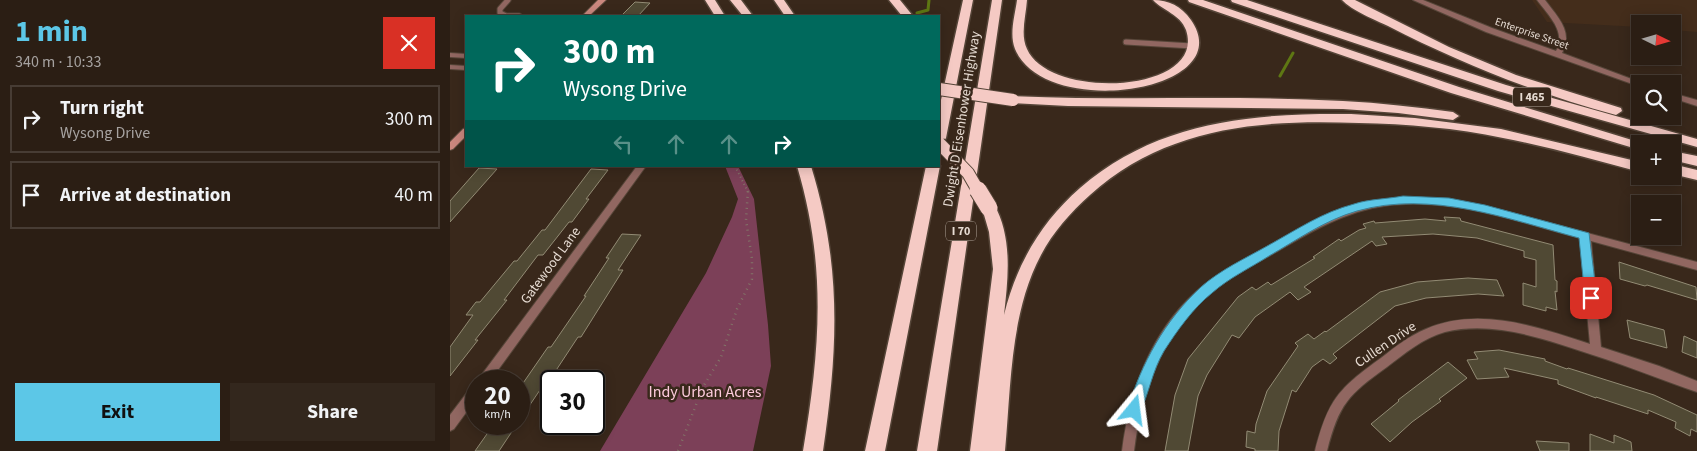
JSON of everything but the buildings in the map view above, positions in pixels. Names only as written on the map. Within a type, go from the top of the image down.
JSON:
[{"type":"highway","points":[[710,0],[719,15]]},
{"type":"highway","points":[[736,0],[747,15]]},
{"type":"highway","points":[[779,0],[789,15]]},
{"type":"highway","points":[[894,0],[907,15]]},
{"type":"highway","name":"Dwight D Eisenhower Highway","points":[[940,133],[968,0]]},
{"type":"highway","name":"Dwight D Eisenhower Highway","points":[[927,451],[997,0]]},
{"type":"highway","points":[[1022,0],[1019,37],[1022,50],[1030,60],[1043,71],[1068,82],[1107,87],[1138,85],[1151,81],[1162,77],[1188,59],[1194,46],[1193,31],[1188,22],[1176,10],[1158,0]]},
{"type":"highway","name":"I 465","points":[[1193,0],[1455,90],[1631,143]]},
{"type":"highway","name":"I 465","points":[[1236,0],[1494,86],[1697,143]]},
{"type":"highway","points":[[1347,0],[1416,36],[1490,68],[1605,107],[1697,133]]},
{"type":"highway","points":[[940,89],[1013,100],[1062,103],[1336,104],[1380,106],[1481,121],[1631,159]]},
{"type":"highway","points":[[995,451],[1010,326],[1022,278],[1033,255],[1058,217],[1083,192],[1107,171],[1149,148],[1192,132],[1235,123],[1308,118],[1366,118],[1437,124],[1500,133],[1631,165]]},
{"type":"highway","points":[[940,144],[968,173],[989,208],[998,232],[1001,269],[980,451]]},
{"type":"highway","points":[[1681,157],[1697,161]]},
{"type":"highway","points":[[804,167],[817,210],[824,246],[827,284],[825,365],[813,451]]},
{"type":"highway","points":[[907,290],[915,211],[922,167]]},
{"type":"highway","name":"Dwight D Eisenhower Highway","points":[[875,451],[933,167]]},
{"type":"highway","points":[[1681,171],[1697,175]]},
{"type":"highway","points":[[1681,176],[1697,179]]},
{"type":"main road","points":[[586,15],[602,0]]},
{"type":"main road","points":[[450,147],[465,132]]},
{"type":"street","name":"Enterprise Street","points":[[1417,0],[1483,28],[1631,80]]},
{"type":"street","points":[[1541,0],[1564,34],[1564,43],[1558,54]]},
{"type":"street","points":[[450,55],[465,56]]},
{"type":"street","points":[[450,67],[465,68]]},
{"type":"street","points":[[1681,98],[1697,103]]},
{"type":"street","name":"Gatewood Lane","points":[[491,370],[641,167]]},
{"type":"street","points":[[1128,451],[1133,416],[1144,379],[1163,340],[1205,290],[1332,215],[1355,207],[1403,200],[1431,201],[1479,207],[1697,266]]},
{"type":"street","points":[[1585,236],[1596,351]]},
{"type":"street","name":"Cullen Drive","points":[[1320,451],[1327,424],[1338,402],[1349,389],[1408,344],[1426,334],[1461,325],[1494,324],[1537,332],[1664,372],[1697,387]]},
{"type":"street","points":[[450,426],[465,405]]},
{"type":"lane","points":[[504,15],[500,13],[500,9],[508,0]]},
{"type":"lane","points":[[1126,42],[1194,46]]},
{"type":"path","points":[[678,451],[703,387],[721,357],[738,309],[752,279],[752,258],[746,220],[748,190],[736,167]]},
{"type":"shaded area","points":[[1532,0],[1697,0],[1697,32],[1681,31],[1681,15],[1631,15],[1631,27],[1547,22]]},
{"type":"green space","name":"Indy Urban Acres","points":[[725,167],[738,167],[754,199],[768,325],[771,366],[753,451],[600,451],[706,273],[732,217],[738,199]]},
{"type":"waterway","points":[[917,13],[928,10],[929,0]]},
{"type":"waterway","points":[[1280,76],[1293,53]]},
{"type":"route","points":[[1134,410],[1144,379],[1158,348],[1180,317],[1205,290],[1320,221],[1355,207],[1403,200],[1449,202],[1473,206],[1585,236],[1591,298]]}]
